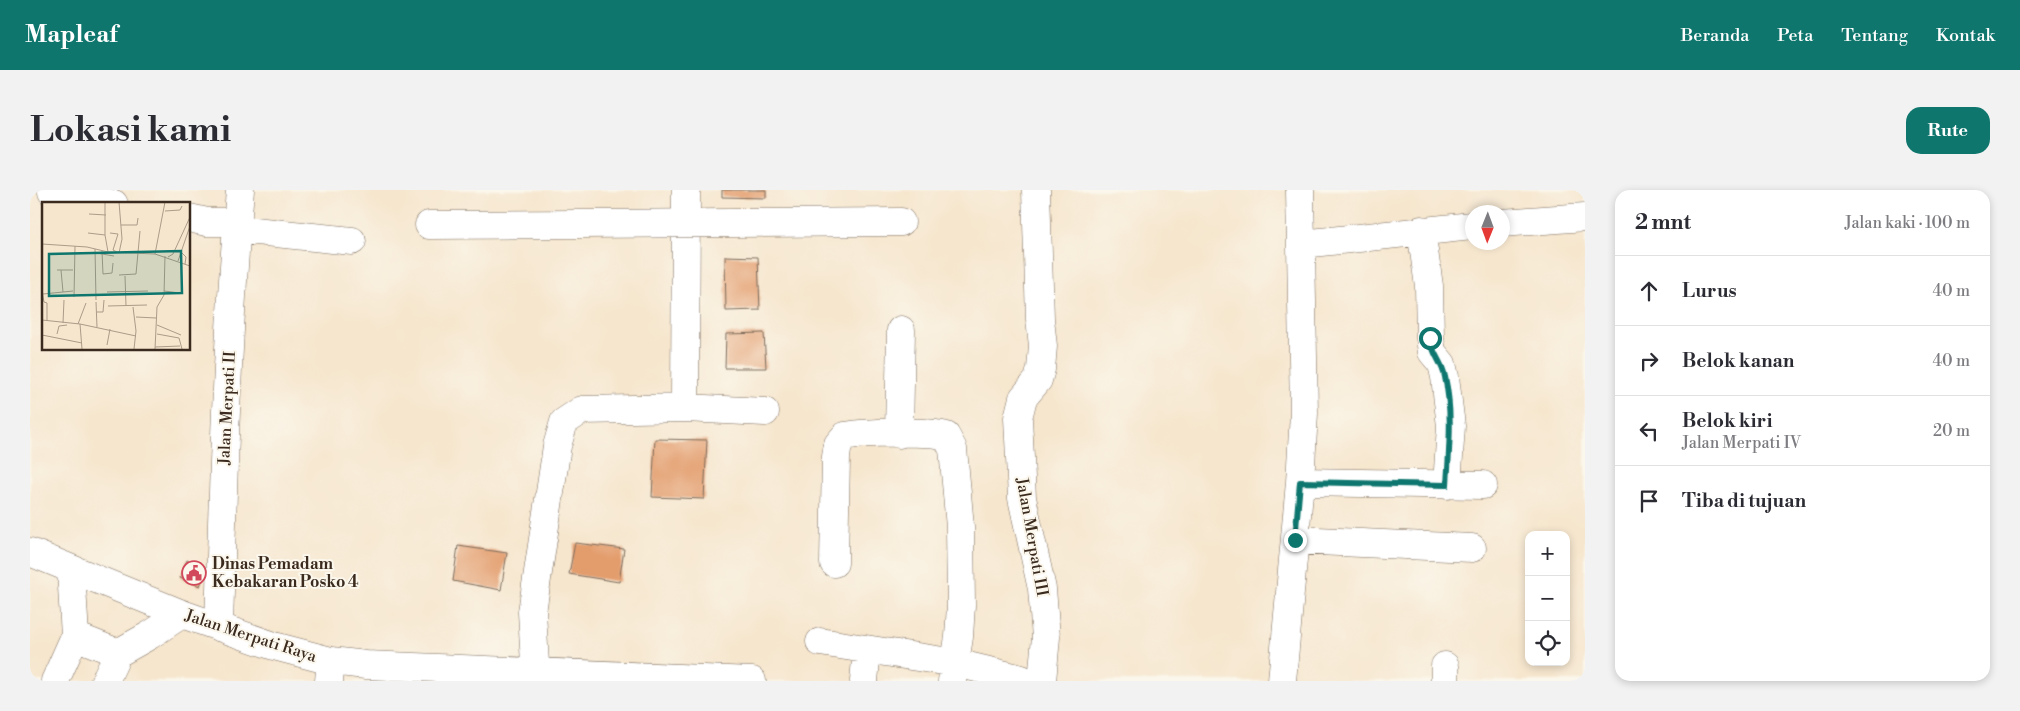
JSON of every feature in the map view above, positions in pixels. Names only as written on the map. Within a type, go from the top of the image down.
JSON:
[{"type":"street","name":"Jalan Merpati II","points":[[219,627],[225,443],[240,190]]},
{"type":"street","points":[[685,408],[686,190]]},
{"type":"street","name":"Jalan Merpati III","points":[[1032,680],[1046,637],[1042,589],[1022,498],[1018,418],[1024,398],[1038,380],[1043,346],[1040,319],[1036,190]]},
{"type":"street","points":[[1282,681],[1300,482],[1304,413],[1300,190]]},
{"type":"street","points":[[52,192],[104,202]]},
{"type":"street","points":[[1510,223],[1585,216]]},
{"type":"street","points":[[190,218],[352,241]]},
{"type":"street","points":[[429,225],[901,222]]},
{"type":"street","points":[[1302,244],[1465,227]]},
{"type":"street","points":[[1421,230],[1429,286],[1432,352],[1442,364],[1446,377],[1451,426],[1447,485]]},
{"type":"street","points":[[899,434],[901,330]]},
{"type":"street","points":[[536,676],[532,612],[557,446],[564,422],[582,410],[685,408],[765,412]]},
{"type":"street","points":[[834,563],[836,457],[838,444],[845,436],[940,434],[946,436],[953,449],[960,527],[961,605],[954,672]]},
{"type":"street","points":[[1300,482],[1483,485]]},
{"type":"street","points":[[1295,540],[1472,548]]},
{"type":"street","name":"Jalan Merpati Raya","points":[[30,552],[182,614],[274,646],[330,671],[366,665],[536,676],[752,681]]},
{"type":"street","points":[[55,681],[76,636],[71,570]]},
{"type":"street","points":[[105,681],[118,653],[182,614]]},
{"type":"street","points":[[76,636],[118,653]]},
{"type":"street","points":[[820,642],[867,650],[954,672],[1032,680]]},
{"type":"street","points":[[864,681],[867,650]]},
{"type":"building","points":[[722,190],[766,190],[766,198],[722,197]]},
{"type":"building","points":[[725,256],[758,257],[760,310],[726,311]]},
{"type":"building","points":[[764,333],[766,368],[725,368],[726,334]]},
{"type":"building","points":[[655,439],[707,440],[704,499],[652,497]]},
{"type":"building","points":[[575,543],[624,549],[619,582],[569,574]]},
{"type":"building","points":[[458,546],[507,553],[501,590],[453,581]]},
{"type":"building","name":"Dinas Pemadam Kebakaran Posko 4","points":[[187,560],[207,568],[200,586],[180,578]]},
{"type":"place","name":"Dinas Pemadam Kebakaran Posko 4","points":[[194,573]]},
{"type":"route","points":[[1295,540],[1300,482],[1447,485],[1451,426],[1446,377],[1442,364],[1432,352],[1430,338]]}]
